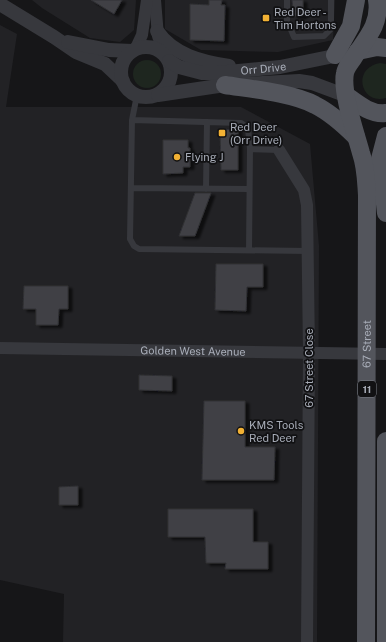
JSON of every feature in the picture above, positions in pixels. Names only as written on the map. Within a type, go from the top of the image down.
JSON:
[{"type":"main road","points":[[335,55],[351,26],[356,0]]},
{"type":"main road","points":[[358,51],[371,35],[375,26],[377,0]]},
{"type":"main road","points":[[358,51],[377,47],[386,48]]},
{"type":"main road","name":"67 Street","points":[[358,51],[345,75],[347,96],[356,137],[362,154],[367,195],[366,642]]},
{"type":"main road","points":[[225,85],[281,95],[315,104],[340,122],[356,137]]},
{"type":"main road","points":[[347,96],[362,107],[377,112],[386,113]]},
{"type":"main road","points":[[386,136],[380,159],[386,213]]},
{"type":"main road","points":[[386,441],[386,642]]},
{"type":"street","points":[[123,81],[121,73],[123,64],[134,50],[142,35],[148,0]]},
{"type":"street","points":[[0,4],[76,52],[105,64],[123,81],[131,92],[138,95],[151,97],[158,94],[169,84],[171,76],[167,58],[160,45],[154,0]]},
{"type":"street","points":[[157,31],[176,50],[198,60],[212,64],[255,69]]},
{"type":"street","points":[[59,40],[109,50],[134,50],[143,47],[151,47],[167,58]]},
{"type":"street","name":"Orr Drive","points":[[167,58],[179,67],[202,73],[280,67],[358,51]]},
{"type":"street","name":"Orr Drive","points":[[158,94],[225,85],[305,81],[347,96]]},
{"type":"street","name":"67 Street Close","points":[[279,150],[304,190],[307,205],[309,352],[307,642]]},
{"type":"street","name":"Golden West Avenue","points":[[0,348],[386,354]]},
{"type":"lane","points":[[287,0],[288,25],[294,37],[324,36],[331,29],[331,0]]},
{"type":"lane","points":[[138,95],[132,120],[130,239],[134,246],[139,249],[308,251]]},
{"type":"lane","points":[[132,120],[245,124],[250,134],[248,250]]},
{"type":"lane","points":[[206,189],[207,122]]},
{"type":"lane","points":[[250,149],[279,150]]},
{"type":"lane","points":[[131,188],[249,189]]},
{"type":"shaded area","points":[[32,0],[136,0],[134,30],[120,42],[90,38],[42,8]]},
{"type":"shaded area","points":[[165,0],[335,0],[333,40],[278,52],[201,50],[165,29]]},
{"type":"shaded area","points":[[0,25],[17,34],[6,107],[241,107],[310,144],[319,246],[317,642],[63,642],[64,594],[0,580]]},
{"type":"shaded area","points":[[147,60],[157,64],[161,74],[157,84],[147,88],[137,84],[133,74],[137,64]]},
{"type":"shaded area","points":[[380,63],[386,64],[386,98],[377,99],[370,97],[365,92],[363,78],[365,72],[371,66]]},
{"type":"building","points":[[91,0],[122,0],[114,14]]},
{"type":"building","points":[[209,0],[222,0],[221,5],[225,5],[224,41],[190,40],[190,4],[209,5]]},
{"type":"building","points":[[292,0],[303,0],[303,16],[294,16]]},
{"type":"building","points":[[220,129],[238,130],[238,170],[221,170]]},
{"type":"building","name":"Flying J","points":[[163,140],[188,140],[188,148],[190,148],[190,167],[183,167],[183,173],[163,174]]},
{"type":"building","points":[[195,193],[211,193],[195,236],[179,236]]},
{"type":"building","points":[[216,264],[263,264],[263,287],[247,287],[246,311],[215,310]]},
{"type":"building","points":[[24,286],[68,286],[68,309],[59,309],[58,325],[36,325],[36,309],[23,309]]},
{"type":"building","points":[[139,375],[172,376],[172,391],[139,390]]},
{"type":"building","points":[[204,401],[245,401],[245,447],[275,447],[274,480],[202,480]]},
{"type":"building","points":[[78,486],[78,505],[59,505],[59,487]]},
{"type":"building","points":[[168,509],[253,509],[253,542],[268,542],[268,569],[225,569],[226,563],[206,563],[205,537],[168,537]]},
{"type":"place","name":"Red Deer - Tim Hortons","points":[[266,18]]},
{"type":"place","name":"Red Deer (Orr Drive)","points":[[222,133]]},
{"type":"place","name":"Flying J","points":[[177,157]]},
{"type":"place","name":"KMS Tools Red Deer","points":[[241,431]]}]
